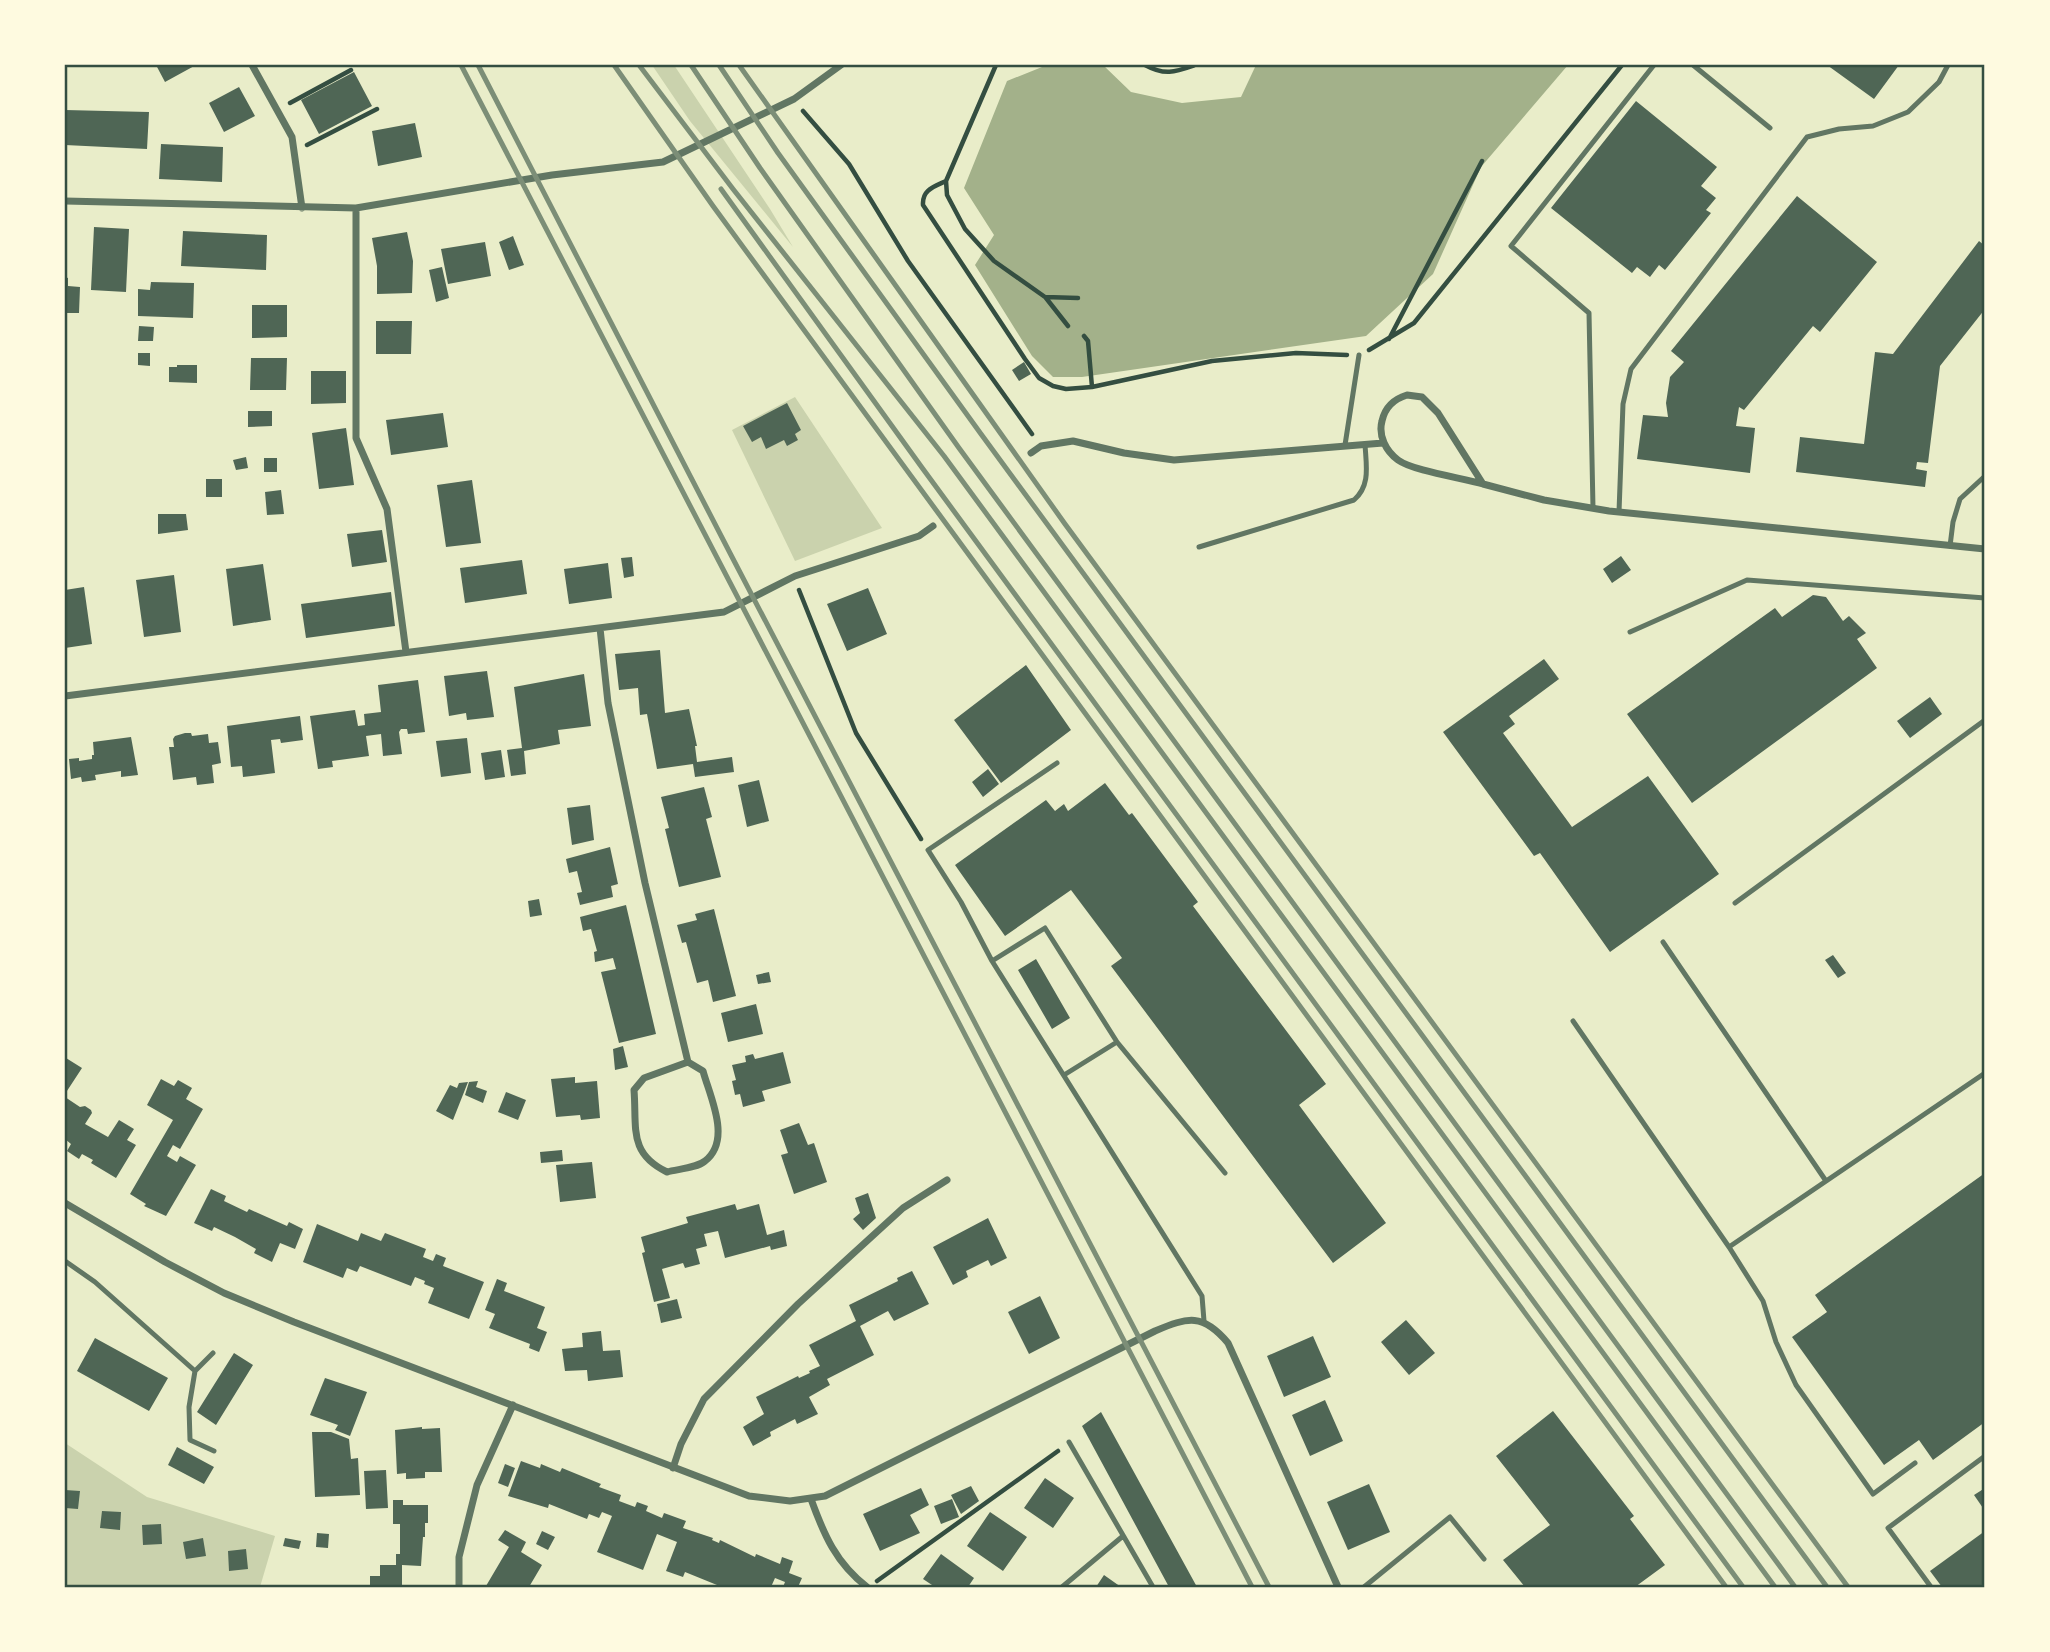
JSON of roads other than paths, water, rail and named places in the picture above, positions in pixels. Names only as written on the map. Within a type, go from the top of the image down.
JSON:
[{"type":"street","points":[[252,65],[292,137],[302,208]]},
{"type":"street","points":[[65,201],[356,208],[552,175],[663,162],[794,99],[841,65]]},
{"type":"street","points":[[356,208],[356,438],[387,509],[406,652]]},
{"type":"street","points":[[1483,484],[1438,413],[1422,397],[1407,395],[1395,398],[1382,420],[1381,430],[1383,443],[1398,460],[1414,466],[1544,500],[1619,512],[1985,548]]},
{"type":"street","points":[[1031,453],[1041,446],[1073,441],[1124,453],[1174,460],[1383,443]]},
{"type":"street","points":[[65,696],[724,612],[795,576],[919,536],[933,526]]},
{"type":"street","points":[[600,628],[608,704],[645,883],[688,1062],[703,1071],[719,1128],[715,1148],[704,1162],[667,1172],[650,1164],[639,1149],[634,1090],[643,1078],[688,1062]]},
{"type":"street","points":[[673,1468],[681,1444],[704,1399],[798,1304],[903,1208],[947,1180]]},
{"type":"street","points":[[65,1203],[165,1262],[225,1293],[332,1337],[749,1496],[790,1501],[825,1496],[1155,1331],[1188,1320],[1204,1321],[1216,1329],[1228,1343],[1338,1587]]},
{"type":"street","points":[[458,1587],[459,1557],[477,1485],[513,1405]]},
{"type":"street","points":[[811,1499],[825,1539],[853,1577],[868,1587]]},
{"type":"lane","points":[[1593,508],[1589,313],[1511,246],[1654,65]]},
{"type":"lane","points":[[1693,65],[1770,128]]},
{"type":"lane","points":[[1619,512],[1623,404],[1631,369],[1807,136],[1872,126],[1908,112],[1939,82],[1948,65]]},
{"type":"lane","points":[[1345,445],[1359,355]]},
{"type":"lane","points":[[1199,547],[1354,500],[1363,492],[1367,473],[1365,444]]},
{"type":"lane","points":[[1950,546],[1960,499],[1985,476]]},
{"type":"lane","points":[[1630,632],[1747,580],[1985,597]]},
{"type":"lane","points":[[1735,903],[1985,720]]},
{"type":"lane","points":[[1057,763],[928,850],[961,902],[992,961],[1202,1296],[1204,1321]]},
{"type":"lane","points":[[992,961],[1045,928],[1116,1042],[1225,1172]]},
{"type":"lane","points":[[1663,942],[1826,1181]]},
{"type":"lane","points":[[1573,1021],[1729,1247],[1763,1301],[1776,1342],[1796,1385],[1873,1494],[1915,1463]]},
{"type":"lane","points":[[1064,1075],[1116,1042]]},
{"type":"lane","points":[[1729,1247],[1985,1073]]},
{"type":"lane","points":[[65,1261],[95,1282],[195,1371]]},
{"type":"lane","points":[[213,1353],[195,1371],[189,1407],[190,1440],[214,1451]]},
{"type":"lane","points":[[1069,1443],[1153,1587]]},
{"type":"lane","points":[[1931,1587],[1888,1528],[1985,1456]]},
{"type":"lane","points":[[1364,1587],[1450,1517],[1484,1559]]},
{"type":"lane","points":[[1062,1587],[1124,1536]]},
{"type":"railway","points":[[461,65],[1252,1587]]},
{"type":"railway","points":[[478,65],[1269,1587]]},
{"type":"railway","points":[[614,65],[713,206],[1726,1587]]},
{"type":"railway","points":[[639,65],[733,189],[944,456],[1775,1587]]},
{"type":"railway","points":[[691,65],[760,168],[959,448],[1795,1587]]},
{"type":"railway","points":[[719,65],[778,153],[981,434],[1827,1587]]},
{"type":"railway","points":[[739,65],[1065,524],[1848,1587]]},
{"type":"railway","points":[[721,189],[923,469],[1743,1587]]}]
